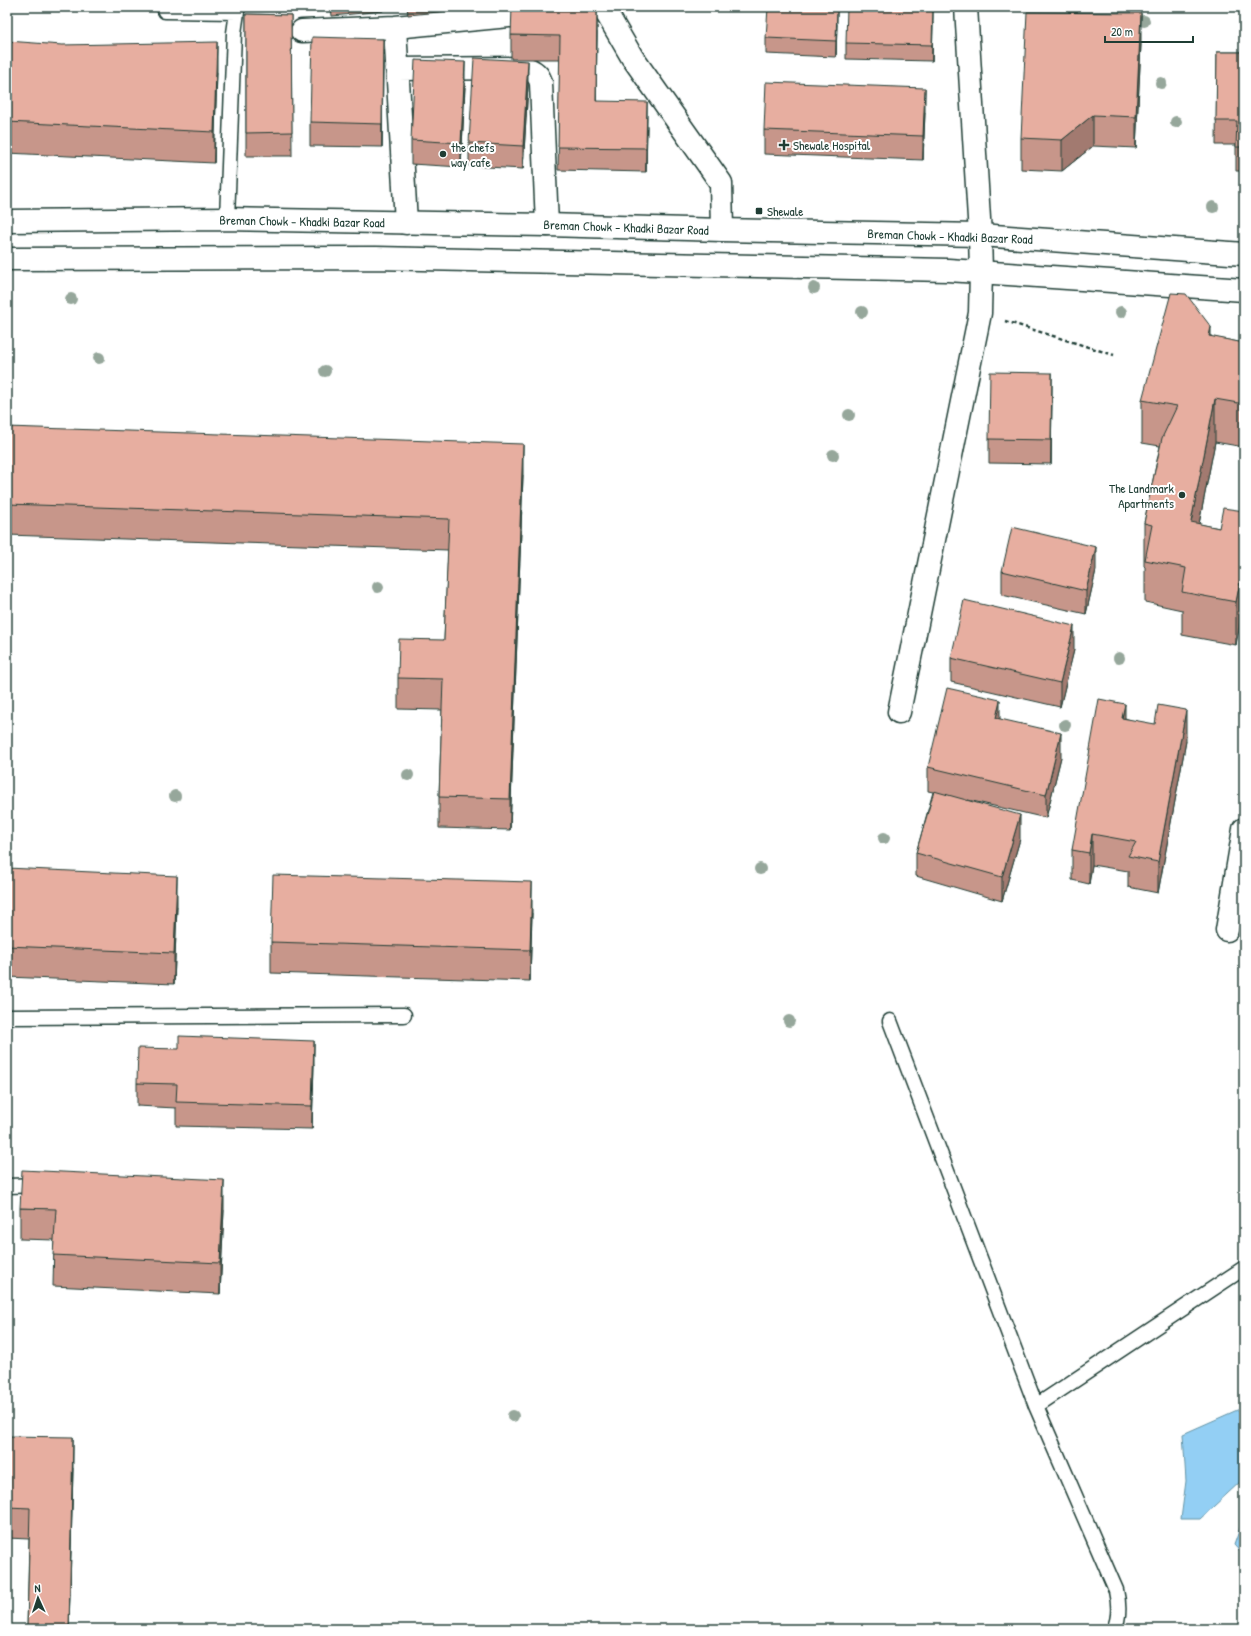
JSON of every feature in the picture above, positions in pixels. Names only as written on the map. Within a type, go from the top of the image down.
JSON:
[{"type":"main road","points":[[302,31],[395,26],[603,7],[632,57],[721,183],[722,230]]},
{"type":"main road","points":[[899,712],[980,313],[980,235],[966,7]]},
{"type":"main road","points":[[395,26],[406,223]]},
{"type":"main road","points":[[397,69],[524,68],[536,72],[541,83],[547,225]]},
{"type":"main road","name":"Breman Chowk - Khadki Bazar Road","points":[[7,221],[227,219],[980,235],[1244,254]]},
{"type":"main road","points":[[7,259],[376,258],[981,271],[1244,290]]},
{"type":"main road","points":[[1227,930],[1244,829]]},
{"type":"lane","points":[[165,11],[237,12],[234,33],[227,219]]},
{"type":"lane","points":[[7,1017],[404,1015]]},
{"type":"lane","points":[[890,1021],[1036,1406],[1116,1590],[1118,1612],[1117,1623],[1114,1629]]},
{"type":"lane","points":[[7,1186],[53,1185]]},
{"type":"lane","points":[[1036,1406],[1244,1268]]},
{"type":"path","points":[[980,313],[1114,355]]},
{"type":"water","points":[[1244,1407],[1244,1482],[1240,1482],[1200,1519],[1181,1519],[1186,1481],[1183,1434]]},
{"type":"water","points":[[1244,1517],[1244,1556],[1234,1545]]},
{"type":"building","points":[[512,7],[597,8],[596,101],[647,102],[646,148],[558,147],[560,36],[511,35]]},
{"type":"building","points":[[768,7],[837,8],[836,41],[766,38]]},
{"type":"building","points":[[847,7],[933,7],[932,45],[846,43]]},
{"type":"building","points":[[1027,12],[1141,13],[1136,117],[1093,115],[1062,140],[1021,138]]},
{"type":"building","points":[[246,14],[291,15],[292,132],[246,133]]},
{"type":"building","points":[[312,37],[383,39],[382,124],[310,122]]},
{"type":"building","points":[[7,41],[62,45],[217,42],[214,132],[7,122]]},
{"type":"building","points":[[1217,52],[1244,52],[1244,147],[1236,147],[1237,121],[1216,121]]},
{"type":"building","points":[[474,58],[528,61],[523,146],[469,143]]},
{"type":"building","points":[[415,60],[465,62],[461,143],[411,140]]},
{"type":"building","points":[[766,82],[925,88],[923,136],[764,130]]},
{"type":"building","name":"The Landmark Apartments","points":[[1171,293],[1186,294],[1211,327],[1209,336],[1244,343],[1244,404],[1215,399],[1191,522],[1219,528],[1223,508],[1244,511],[1244,561],[1236,602],[1182,592],[1186,568],[1145,560],[1152,525],[1144,523],[1162,438],[1177,406],[1142,400]]},
{"type":"building","points":[[990,372],[1052,373],[1051,440],[989,439]]},
{"type":"building","points":[[7,427],[523,444],[510,799],[439,797],[443,679],[398,678],[399,639],[444,640],[449,519],[7,504]]},
{"type":"building","points":[[1012,527],[1096,547],[1086,591],[1002,571]]},
{"type":"building","points":[[964,600],[1074,626],[1060,683],[951,658]]},
{"type":"building","points":[[947,688],[1000,700],[996,718],[1061,733],[1046,795],[928,767]]},
{"type":"building","points":[[1099,699],[1125,704],[1122,718],[1155,724],[1158,705],[1186,710],[1158,862],[1128,856],[1136,842],[1092,834],[1089,853],[1072,850]]},
{"type":"building","points":[[934,791],[1020,815],[1002,877],[916,853]]},
{"type":"building","points":[[7,868],[177,876],[174,953],[7,946]]},
{"type":"building","points":[[273,875],[532,882],[530,950],[271,942]]},
{"type":"building","points":[[179,1036],[314,1041],[312,1106],[176,1102],[177,1084],[137,1083],[138,1048],[179,1049]]},
{"type":"building","points":[[22,1170],[224,1180],[220,1263],[53,1255],[56,1209],[20,1208]]},
{"type":"building","points":[[7,1436],[73,1437],[69,1629],[27,1629],[30,1508],[7,1507]]},
{"type":"place","name":"Shewale Hospital","points":[[784,145]]},
{"type":"place","name":"the chefs way cafe","points":[[443,154]]},
{"type":"place","name":"Shewale","points":[[759,211]]},
{"type":"place","name":"The Landmark Apartments","points":[[1182,495]]}]
